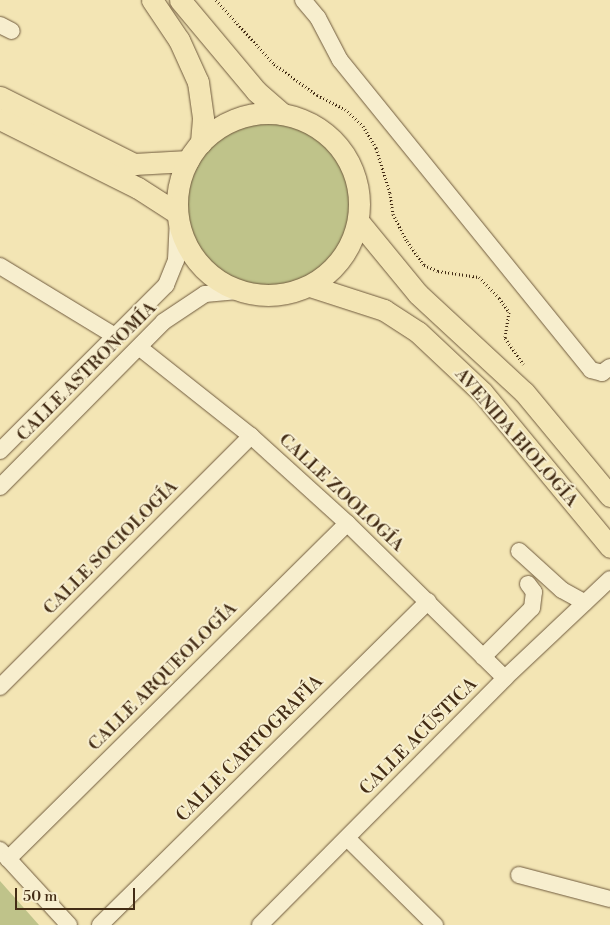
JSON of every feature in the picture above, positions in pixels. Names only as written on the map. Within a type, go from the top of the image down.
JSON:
[{"type":"main road","points":[[152,0],[179,40],[198,82],[203,119],[201,143]]},
{"type":"main road","points":[[180,0],[256,91],[282,114]]},
{"type":"main road","points":[[0,97],[134,164],[188,160]]},
{"type":"main road","points":[[282,114],[312,124],[338,145],[347,158],[358,188],[358,221],[341,259],[310,286],[274,296],[238,291],[209,274],[188,249],[178,216],[179,186],[188,160],[201,143],[214,131],[246,116],[282,114]]},
{"type":"main road","points":[[0,119],[138,188],[178,216]]},
{"type":"main road","name":"AVENIDA BIOLOGÍA","points":[[358,221],[418,294],[524,392],[610,496]]},
{"type":"main road","name":"AVENIDA BIOLOGÍA","points":[[310,286],[384,310],[418,332],[482,392],[610,547]]},
{"type":"street","points":[[303,0],[318,18],[340,60],[591,370],[602,374],[610,367]]},
{"type":"street","name":"CALLE ASTRONOMÍA","points":[[0,451],[166,286],[176,260],[178,216]]},
{"type":"street","points":[[0,266],[116,336]]},
{"type":"street","name":"CALLE ASTRONOMÍA","points":[[0,486],[140,348],[163,322],[195,299],[208,293],[238,291]]},
{"type":"street","name":"CALLE ZOOLOGÍA","points":[[140,348],[251,436],[347,523],[506,678]]},
{"type":"street","name":"CALLE SOCIOLOGÍA","points":[[0,687],[251,436]]},
{"type":"street","name":"CALLE ARQUEOLOGÍA","points":[[4,854],[347,523]]},
{"type":"street","points":[[519,551],[562,590],[585,603]]},
{"type":"street","name":"CALLE ACÚSTICA","points":[[260,925],[506,678],[610,579]]},
{"type":"street","points":[[483,657],[532,608],[534,592],[528,584]]},
{"type":"street","name":"CALLE CARTOGRAFÍA","points":[[100,925],[428,601]]},
{"type":"street","points":[[347,838],[435,925]]},
{"type":"street","points":[[4,854],[69,925]]},
{"type":"street","points":[[519,875],[610,899]]},
{"type":"path","points":[[216,0],[274,64],[317,95],[346,109],[363,126],[376,148],[390,193],[393,214],[407,242],[424,265],[438,271],[479,277],[499,298],[509,312],[505,338],[524,366]]},
{"type":"green space","points":[[277,113],[303,120],[319,128],[338,146],[352,169],[359,195],[359,213],[352,239],[344,255],[326,274],[319,280],[294,291],[277,295],[259,295],[233,288],[217,280],[192,255],[184,239],[179,222],[177,195],[184,169],[192,153],[217,128],[233,120],[250,115]]},
{"type":"green space","points":[[0,881],[39,925],[0,925]]}]
